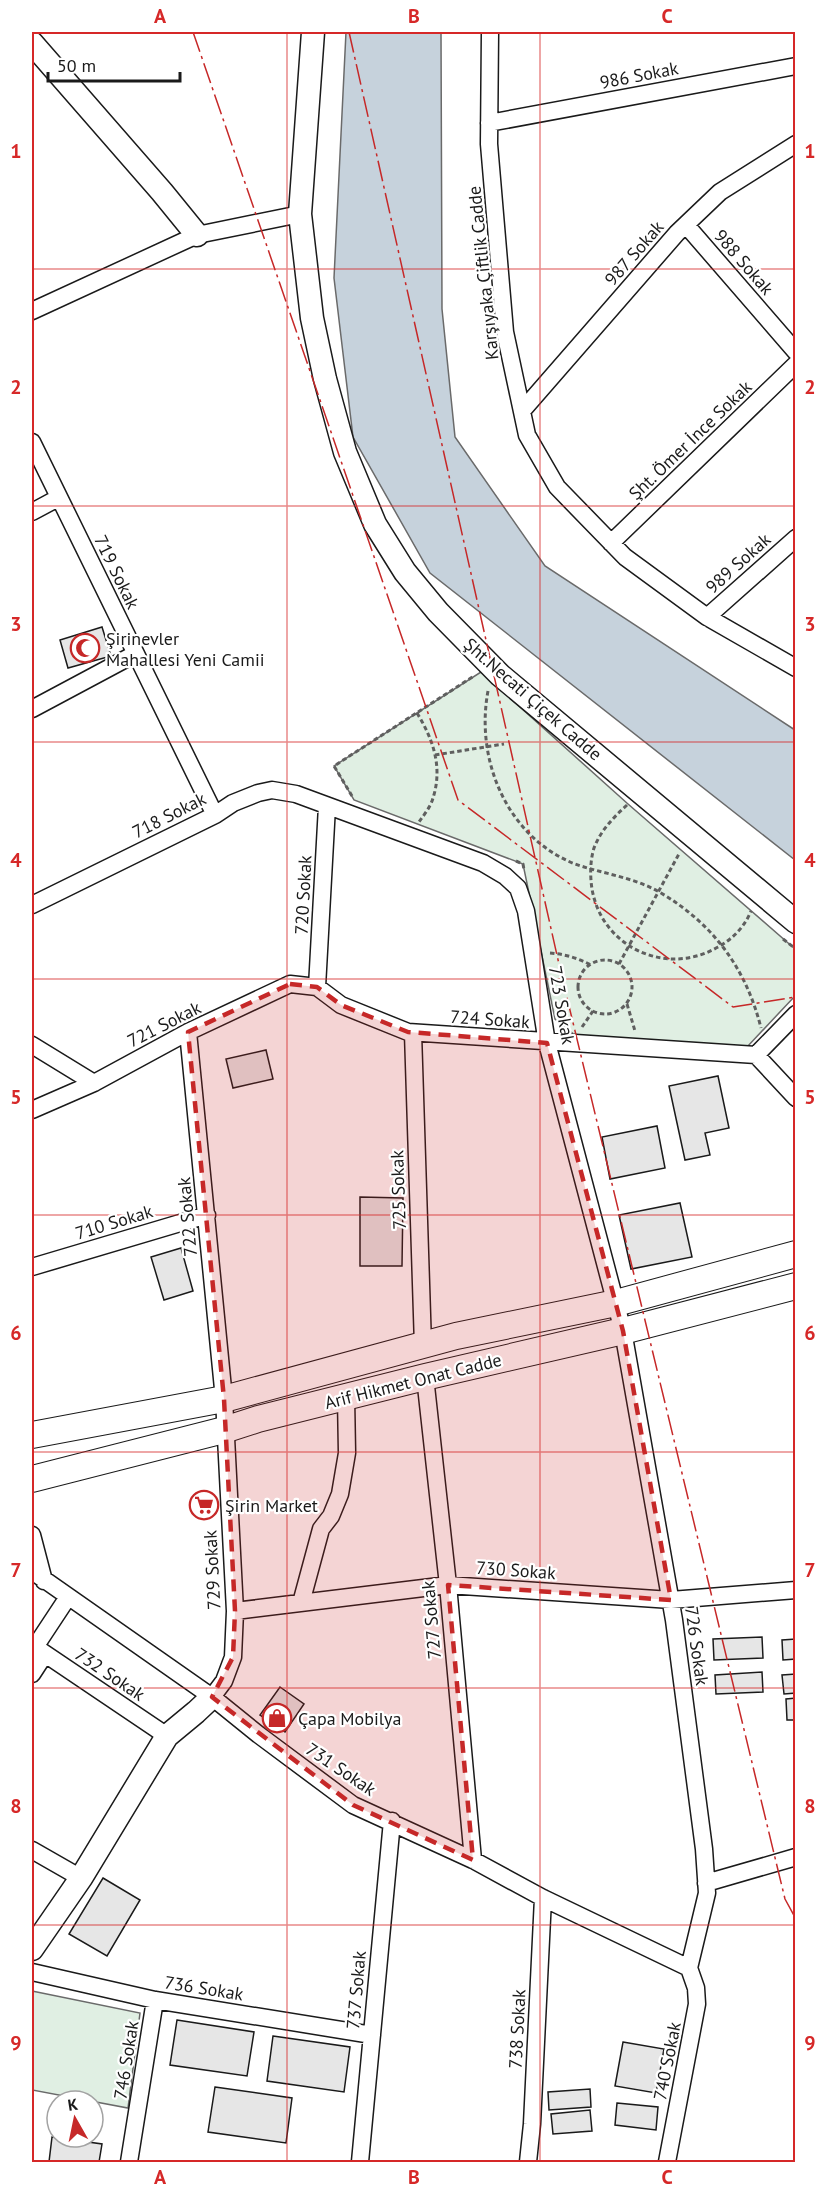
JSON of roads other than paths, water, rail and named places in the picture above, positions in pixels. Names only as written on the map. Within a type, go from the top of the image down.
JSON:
[{"type":"main road","name":"Arif Hikmet Onat Cadde","points":[[32,1435],[224,1399],[456,1336],[616,1303],[795,1254]]},
{"type":"main road","name":"Arif Hikmet Onat Cadde","points":[[32,1479],[224,1430],[258,1419],[623,1331],[795,1286]]},
{"type":"street","name":"Şht.Necati Çiçek Cadde","points":[[313,32],[300,214],[312,318],[345,452],[375,524],[405,572],[438,612],[500,675],[795,922]]},
{"type":"street","name":"Karşıyaka Çiftlik Cadde","points":[[490,32],[489,144],[505,332],[527,435],[557,487],[625,557],[707,617],[795,668]]},
{"type":"street","points":[[32,43],[197,235]]},
{"type":"street","name":"986 Sokak","points":[[489,123],[795,66]]},
{"type":"street","name":"987 Sokak","points":[[522,411],[686,225],[720,192],[795,144]]},
{"type":"street","points":[[32,312],[197,235],[300,214]]},
{"type":"street","name":"988 Sokak","points":[[686,225],[795,352]]},
{"type":"street","name":"Şht. Ömer İnce Sokak","points":[[611,543],[795,364]]},
{"type":"street","name":"719 Sokak","points":[[32,442],[215,815]]},
{"type":"street","points":[[32,512],[58,498]]},
{"type":"street","name":"989 Sokak","points":[[707,617],[795,538]]},
{"type":"street","points":[[32,709],[135,654]]},
{"type":"street","name":"718 Sokak","points":[[32,905],[215,815],[233,803],[272,790],[296,794],[327,806]]},
{"type":"street","name":"723 Sokak","points":[[327,806],[483,863],[505,876],[518,888],[526,911],[547,1042],[623,1331]]},
{"type":"street","name":"720 Sokak","points":[[317,987],[327,806]]},
{"type":"street","name":"721 Sokak","points":[[32,1110],[94,1083],[188,1032],[290,984],[317,987]]},
{"type":"street","name":"724 Sokak","points":[[317,987],[341,1005],[413,1033],[756,1055]]},
{"type":"street","points":[[795,1014],[756,1055],[795,1098]]},
{"type":"street","name":"722 Sokak","points":[[188,1032],[224,1399]]},
{"type":"street","name":"725 Sokak","points":[[413,1033],[423,1346]]},
{"type":"street","points":[[32,1045],[94,1083]]},
{"type":"street","name":"710 Sokak","points":[[32,1267],[207,1215]]},
{"type":"street","name":"726 Sokak","points":[[623,1331],[671,1600],[704,1849],[707,1893],[689,1968]]},
{"type":"street","name":"727 Sokak","points":[[425,1377],[448,1585],[473,1860]]},
{"type":"street","points":[[301,1603],[321,1529],[331,1516],[340,1494],[347,1453],[346,1397]]},
{"type":"street","name":"729 Sokak","points":[[212,1697],[224,1681],[233,1657],[235,1611],[224,1399]]},
{"type":"street","points":[[32,1535],[38,1576]]},
{"type":"street","name":"731 Sokak","points":[[38,1576],[212,1697],[353,1805],[473,1860],[543,1898],[689,1968]]},
{"type":"street","name":"730 Sokak","points":[[235,1611],[448,1585],[671,1600],[795,1590]]},
{"type":"street","points":[[32,1674],[37,1649],[68,1597]]},
{"type":"street","name":"732 Sokak","points":[[37,1649],[167,1736]]},
{"type":"street","points":[[32,1949],[81,1878],[167,1736],[212,1697]]},
{"type":"street","name":"737 Sokak","points":[[360,2163],[392,1821]]},
{"type":"street","points":[[32,1850],[81,1878]]},
{"type":"street","points":[[706,1882],[795,1857]]},
{"type":"street","name":"738 Sokak","points":[[528,2163],[543,1898]]},
{"type":"street","name":"740 Sokak","points":[[668,2163],[697,2004],[696,1988],[689,1968]]},
{"type":"street","name":"736 Sokak","points":[[32,1972],[155,2000],[372,2035]]},
{"type":"street","name":"746 Sokak","points":[[129,2163],[155,2000]]},
{"type":"place","name":"Şirinevler Mahallesi Yeni Camii","points":[[85,648]]},
{"type":"place","name":"Şirin Market","points":[[204,1505]]},
{"type":"place","name":"Çapa Mobilya","points":[[277,1718]]}]
